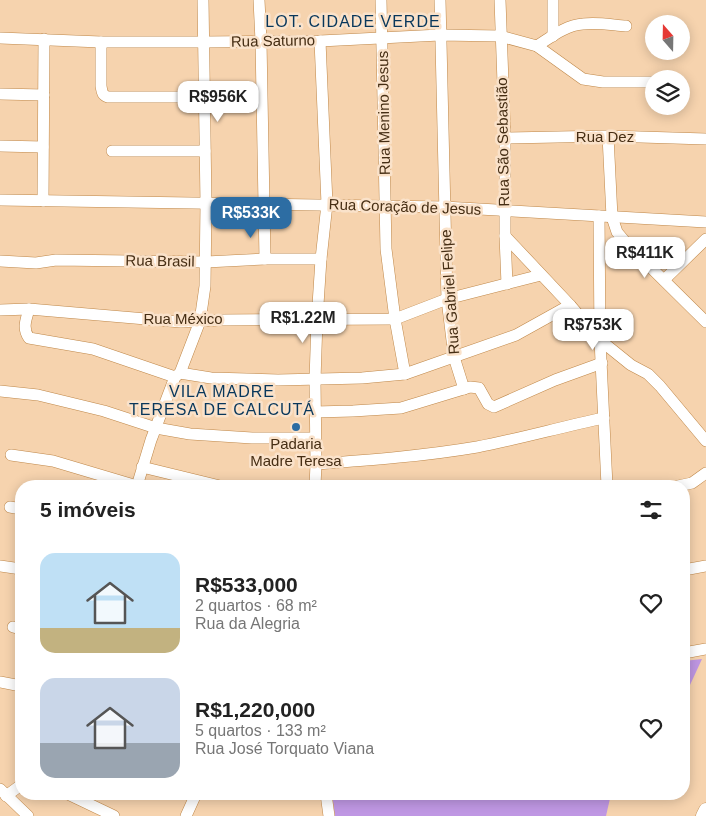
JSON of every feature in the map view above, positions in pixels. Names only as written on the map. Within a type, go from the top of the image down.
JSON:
[{"type":"main road","points":[[703,816],[706,810]]},
{"type":"street","points":[[139,480],[156,428],[200,321],[205,286],[206,204],[203,0]]},
{"type":"street","points":[[259,0],[265,259]]},
{"type":"street","name":"Rua Menino Jesus","points":[[381,0],[386,249],[395,319],[406,374]]},
{"type":"street","name":"Rua Gabriel Felipe","points":[[440,0],[444,207],[448,299],[454,357],[464,389]]},
{"type":"street","name":"Rua São Sebastião","points":[[500,0],[505,138],[507,284]]},
{"type":"street","points":[[552,0],[552,36]]},
{"type":"street","points":[[537,46],[570,27],[584,24],[626,26]]},
{"type":"street","name":"Rua Saturno","points":[[0,38],[101,42],[204,42],[500,36],[537,46],[583,79],[603,82],[645,82]]},
{"type":"street","points":[[43,201],[44,39]]},
{"type":"street","points":[[315,480],[317,320],[327,204],[320,40]]},
{"type":"street","points":[[101,42],[102,92],[108,97],[204,97]]},
{"type":"street","points":[[0,94],[44,95]]},
{"type":"street","points":[[608,136],[612,217],[617,232],[706,322]]},
{"type":"street","name":"Rua Dez","points":[[505,138],[608,136],[706,140]]},
{"type":"street","points":[[0,146],[43,147]]},
{"type":"street","points":[[112,151],[205,151]]},
{"type":"street","name":"Rua Coração de Jesus","points":[[0,200],[444,207],[706,222]]},
{"type":"street","points":[[599,216],[604,480]]},
{"type":"street","points":[[505,236],[600,340],[613,352],[648,374],[654,380],[706,441]]},
{"type":"street","points":[[664,280],[706,239]]},
{"type":"street","name":"Rua Brasil","points":[[0,261],[36,263],[64,260],[206,262],[321,259]]},
{"type":"street","name":"Rua México","points":[[0,310],[29,309],[181,322],[395,319],[448,299],[541,275]]},
{"type":"street","points":[[29,309],[24,325],[29,338],[93,349],[178,375],[241,379],[315,380],[406,374],[516,335],[570,305]]},
{"type":"street","points":[[315,412],[401,408],[470,387],[479,388],[488,404],[498,406],[555,380],[602,364]]},
{"type":"street","points":[[0,391],[38,394],[156,428],[222,436],[315,438]]},
{"type":"street","points":[[316,464],[372,460],[474,447],[515,440],[604,418]]},
{"type":"street","points":[[11,455],[53,461],[117,480]]},
{"type":"street","points":[[142,467],[195,480]]},
{"type":"street","points":[[690,483],[706,473]]},
{"type":"street","points":[[0,566],[15,568]]},
{"type":"street","points":[[690,569],[706,566]]},
{"type":"street","points":[[690,652],[706,649]]},
{"type":"street","points":[[0,682],[15,685]]},
{"type":"street","points":[[15,788],[3,793],[28,816]]},
{"type":"street","points":[[81,800],[114,816]]},
{"type":"street","points":[[186,816],[193,800]]},
{"type":"street","points":[[327,800],[329,816]]},
{"type":"shaded area","points":[[702,659],[690,685],[690,660]]},
{"type":"shaded area","points":[[333,800],[610,800],[606,816],[335,816]]},
{"type":"place","name":"Padaria Madre Teresa","points":[[296,427]]},
{"type":"district","name":"LOT. CIDADE VERDE","points":[[353,21]]},
{"type":"district","name":"VILA MADRE TERESA DE CALCUTÁ","points":[[222,400]]}]
